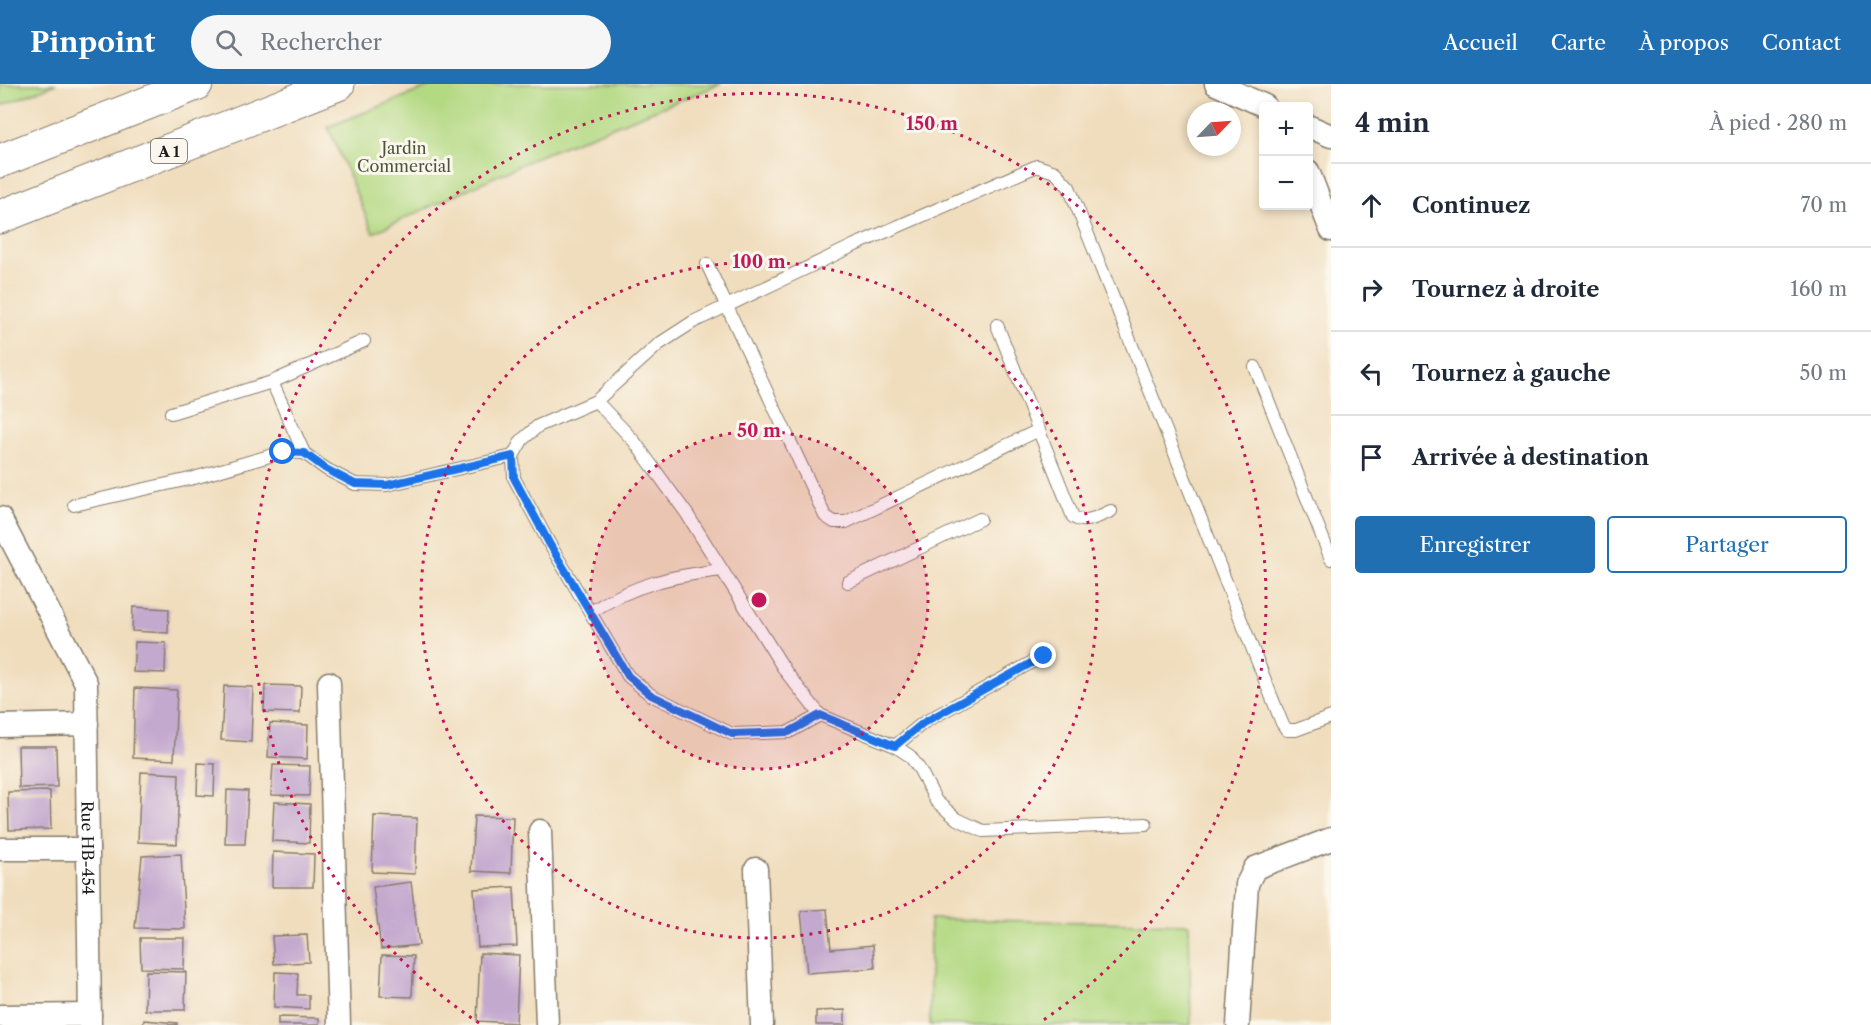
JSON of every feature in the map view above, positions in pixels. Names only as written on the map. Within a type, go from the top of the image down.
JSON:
[{"type":"highway","points":[[0,161],[196,84]]},
{"type":"highway","name":"A 1","points":[[0,217],[338,84]]},
{"type":"street","points":[[1221,85],[1259,103]]},
{"type":"street","points":[[1313,128],[1331,135]]},
{"type":"street","points":[[1313,182],[1330,221]]},
{"type":"street","name":"Rue HB-454","points":[[0,518],[86,683],[90,1020]]},
{"type":"street","points":[[329,683],[339,1025]]},
{"type":"street","points":[[0,726],[87,724]]},
{"type":"street","points":[[540,831],[548,1025]]},
{"type":"street","points":[[1238,1025],[1247,884],[1255,868],[1331,839]]},
{"type":"street","points":[[0,849],[88,849]]},
{"type":"street","points":[[756,869],[762,1025]]},
{"type":"street","points":[[0,1016],[90,1020]]},
{"type":"lane","points":[[820,715],[789,732],[732,734],[651,695],[628,676],[549,543],[514,478],[513,456],[522,440],[538,426],[596,401],[659,344],[693,321],[1037,166],[1054,172],[1069,187],[1282,723],[1287,730],[1296,730],[1331,717]]},
{"type":"lane","points":[[707,264],[825,516],[834,522],[846,522],[1039,430]]},
{"type":"lane","points":[[997,325],[1073,517],[1079,521],[1087,521],[1112,511]]},
{"type":"lane","points":[[171,413],[272,382],[364,341]]},
{"type":"lane","points":[[1255,367],[1331,559]]},
{"type":"lane","points":[[272,382],[304,453],[326,469],[355,484],[387,485],[513,456]]},
{"type":"lane","points":[[596,401],[634,441],[722,570],[786,672],[820,715],[895,746],[910,756],[936,801],[957,819],[983,831],[1146,824]]},
{"type":"lane","points":[[74,505],[194,478],[283,452],[304,453]]},
{"type":"lane","points":[[848,582],[980,519]]},
{"type":"lane","points":[[591,611],[623,592],[653,581],[722,570]]},
{"type":"lane","points":[[895,746],[923,723],[1044,656]]},
{"type":"green space","points":[[0,84],[56,84],[0,106]]},
{"type":"green space","name":"Jardin Commercial","points":[[436,84],[721,84],[539,156],[373,233],[328,127]]},
{"type":"green space","points":[[930,919],[1189,924],[1191,1025],[930,1025]]},
{"type":"building","points":[[133,607],[169,609],[168,633],[132,631]]},
{"type":"building","points":[[135,642],[166,643],[165,673],[133,672]]},
{"type":"building","points":[[265,685],[301,686],[300,713],[264,712]]},
{"type":"building","points":[[224,686],[253,687],[251,742],[221,740]]},
{"type":"building","points":[[135,688],[177,690],[174,760],[133,758]]},
{"type":"building","points":[[270,723],[308,725],[307,759],[268,757]]},
{"type":"building","points":[[18,746],[56,746],[57,787],[19,788]]},
{"type":"building","points":[[198,763],[215,764],[214,796],[197,795]]},
{"type":"building","points":[[273,765],[310,766],[309,796],[271,795]]},
{"type":"building","points":[[141,772],[179,774],[177,844],[138,842]]},
{"type":"building","points":[[227,790],[248,791],[245,844],[225,844]]},
{"type":"building","points":[[50,791],[51,829],[9,830],[8,792]]},
{"type":"building","points":[[274,802],[310,804],[309,843],[272,841]]},
{"type":"building","points":[[374,816],[417,818],[415,874],[372,872]]},
{"type":"building","points":[[474,816],[513,817],[511,873],[471,871]]},
{"type":"building","points":[[273,852],[314,854],[313,887],[272,887]]},
{"type":"building","points":[[181,854],[185,929],[135,928],[142,856]]},
{"type":"building","points":[[411,882],[419,945],[381,949],[373,887]]},
{"type":"building","points":[[514,887],[517,946],[478,947],[474,889]]},
{"type":"building","points":[[827,909],[831,949],[873,945],[875,968],[807,973],[801,911]]},
{"type":"building","points":[[307,935],[309,962],[274,964],[272,936]]},
{"type":"building","points":[[140,938],[185,938],[184,969],[141,968]]},
{"type":"building","points":[[480,953],[519,955],[516,1023],[477,1021]]},
{"type":"building","points":[[382,955],[414,956],[412,997],[380,996]]},
{"type":"building","points":[[146,971],[186,972],[185,1010],[145,1010]]},
{"type":"building","points":[[275,972],[298,973],[297,995],[309,995],[309,1009],[274,1007]]},
{"type":"building","points":[[845,1010],[845,1025],[816,1025],[816,1011]]},
{"type":"building","points":[[278,1017],[319,1018],[319,1025],[278,1025]]},
{"type":"building","points":[[144,1020],[177,1023],[177,1025],[143,1025]]},
{"type":"route","points":[[283,452],[304,453],[326,469],[355,484],[387,485],[513,456],[514,478],[549,543],[628,676],[651,695],[732,734],[789,732],[820,715],[895,746],[923,723],[1044,656]]}]
